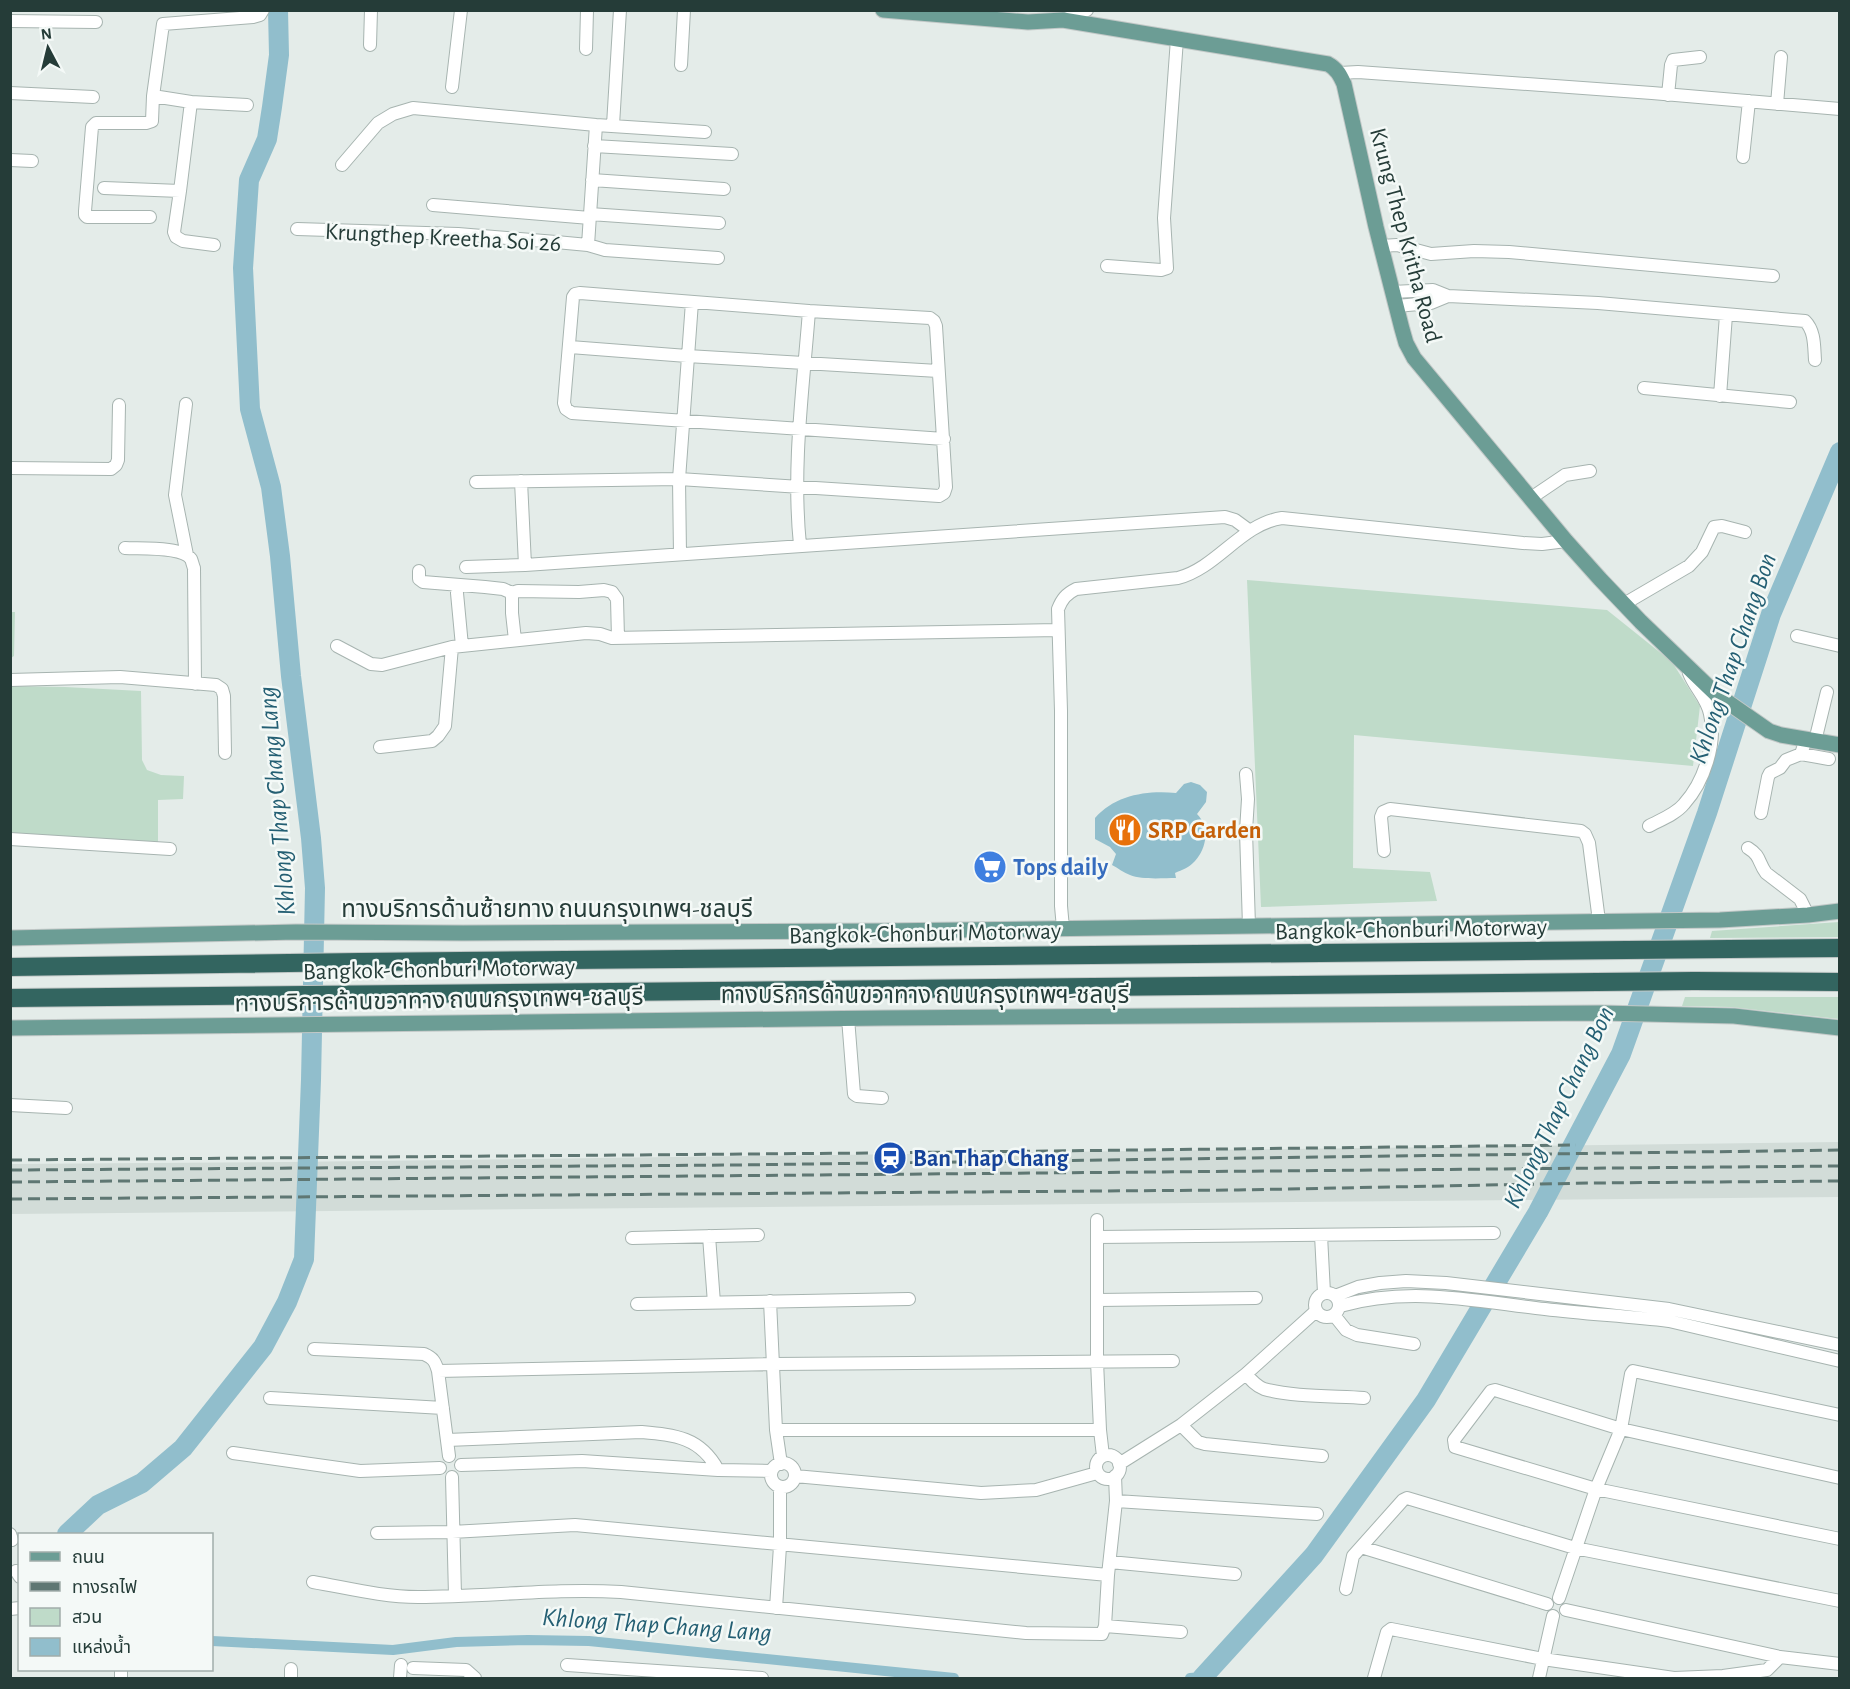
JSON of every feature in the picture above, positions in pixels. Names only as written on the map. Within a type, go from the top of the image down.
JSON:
[{"type":"highway","name":"Bangkok-Chonburi Motorway","points":[[10,967],[1839,948]]},
{"type":"highway","name":"Bangkok-Chonburi Motorway","points":[[10,998],[1694,981],[1839,982]]},
{"type":"main road","points":[[883,10],[1028,22],[1077,13],[1177,39],[1328,64],[1340,73]]},
{"type":"main road","name":"Krung Thep Kritha Road","points":[[1340,73],[1394,299],[1406,343],[1414,358],[1566,541],[1624,604],[1716,694],[1769,731],[1839,745]]},
{"type":"main road","name":"ทางบริการด้านซ้ายทาง ถนนกรุงเทพฯ-ชลบุรี","points":[[10,938],[296,932],[474,933],[1720,920],[1839,911]]},
{"type":"main road","name":"ทางบริการด้านขวาทาง ถนนกรุงเทพฯ-ชลบุรี","points":[[10,1028],[848,1018],[1601,1013],[1769,1019],[1839,1028]]},
{"type":"street","points":[[150,217],[87,217],[85,215],[92,127],[96,123],[152,121],[153,96],[163,24],[253,17],[260,15],[263,10]]},
{"type":"street","points":[[370,45],[371,10]]},
{"type":"street","points":[[453,87],[461,10]]},
{"type":"street","points":[[586,49],[587,10]]},
{"type":"street","points":[[613,125],[620,10]]},
{"type":"street","points":[[681,65],[684,10]]},
{"type":"street","points":[[10,21],[96,22]]},
{"type":"street","points":[[1107,266],[1161,270],[1167,268],[1164,218],[1177,39]]},
{"type":"street","points":[[1668,95],[1673,60],[1700,57]]},
{"type":"street","points":[[1777,104],[1780,57]]},
{"type":"street","points":[[1340,73],[1358,72],[1839,109]]},
{"type":"street","points":[[10,93],[93,97]]},
{"type":"street","points":[[153,96],[191,102],[247,105]]},
{"type":"street","points":[[1743,157],[1749,101]]},
{"type":"street","points":[[191,102],[174,232],[176,237],[183,241],[214,246]]},
{"type":"street","points":[[342,165],[378,123],[393,114],[413,108],[596,125],[705,132]]},
{"type":"street","name":"Krungthep Kreetha Soi 26","points":[[588,246],[596,125]]},
{"type":"street","points":[[594,146],[732,154]]},
{"type":"street","points":[[10,160],[32,161]]},
{"type":"street","points":[[592,180],[724,189]]},
{"type":"street","points":[[104,188],[180,191]]},
{"type":"street","points":[[433,205],[719,223]]},
{"type":"street","name":"Krungthep Kreetha Soi 26","points":[[297,229],[458,234],[588,246],[605,250],[718,258]]},
{"type":"street","points":[[1381,246],[1397,245],[1431,254],[1474,251],[1509,252],[1773,276]]},
{"type":"street","points":[[476,482],[679,479],[939,496],[944,493],[946,487],[944,440],[936,326],[930,318],[575,294],[564,402],[566,410],[572,413],[944,440]]},
{"type":"street","points":[[1394,299],[1431,303],[1448,297],[1598,303],[1805,321],[1810,325],[1813,335],[1815,360]]},
{"type":"street","points":[[680,554],[679,479],[692,302]]},
{"type":"street","points":[[800,545],[797,486],[799,428],[809,311]]},
{"type":"street","points":[[1720,396],[1726,315]]},
{"type":"street","points":[[570,347],[938,371]]},
{"type":"street","points":[[1644,388],[1790,402]]},
{"type":"street","points":[[186,404],[176,495],[187,555]]},
{"type":"street","points":[[10,468],[111,469],[118,460],[119,405]]},
{"type":"street","points":[[1531,498],[1565,475],[1590,471]]},
{"type":"street","points":[[521,481],[525,565]]},
{"type":"street","points":[[466,567],[525,565],[1225,517],[1235,520],[1250,531]]},
{"type":"street","points":[[1063,928],[1058,609],[1062,599],[1068,593],[1076,589],[1191,575],[1250,531],[1272,519],[1281,518],[1523,543],[1566,541]]},
{"type":"street","points":[[1624,604],[1689,566],[1702,552],[1714,527],[1722,526],[1745,532]]},
{"type":"street","points":[[125,548],[170,550],[187,555],[192,560],[194,568],[195,684]]},
{"type":"street","points":[[419,571],[419,579],[423,582],[503,589],[512,593],[518,591],[604,590],[612,592],[617,599],[618,638]]},
{"type":"street","points":[[380,747],[432,741],[445,726],[457,646],[457,593]]},
{"type":"street","points":[[512,593],[514,640]]},
{"type":"street","points":[[337,646],[371,664],[382,665],[457,646],[586,633],[618,638],[1058,630]]},
{"type":"street","points":[[1797,636],[1839,645]]},
{"type":"street","points":[[1649,826],[1683,805],[1695,789],[1704,771],[1709,751],[1712,735],[1710,714],[1707,703],[1692,680],[1687,666]]},
{"type":"street","points":[[10,680],[120,677],[216,685],[222,689],[225,753]]},
{"type":"street","points":[[1801,754],[1811,740],[1827,692]]},
{"type":"street","points":[[1761,813],[1768,777],[1786,760],[1801,754],[1828,759]]},
{"type":"street","points":[[1246,774],[1249,926]]},
{"type":"street","points":[[1384,851],[1381,817],[1383,812],[1390,809],[1581,831],[1589,843],[1599,921]]},
{"type":"street","points":[[10,839],[170,849]]},
{"type":"street","points":[[1748,848],[1759,857],[1766,873],[1800,899],[1808,915]]},
{"type":"street","points":[[848,1018],[854,1094],[882,1098]]},
{"type":"street","points":[[10,1105],[66,1108]]},
{"type":"street","points":[[1097,1220],[1097,1361],[1103,1456]]},
{"type":"street","points":[[1097,1237],[1494,1233]]},
{"type":"street","points":[[632,1238],[758,1235]]},
{"type":"street","points":[[1321,1235],[1333,1302],[1346,1330],[1357,1335],[1414,1344]]},
{"type":"street","points":[[709,1236],[714,1302]]},
{"type":"street","points":[[1446,1283],[1406,1281],[1358,1287],[1333,1302],[1328,1317],[1321,1316],[1316,1311],[1315,1304],[1318,1297],[1333,1302],[1413,1295],[1547,1310],[1642,1312],[1669,1309],[1838,1345],[1836,1361],[1669,1321],[1642,1312],[1554,1297],[1446,1283]]},
{"type":"street","points":[[1444,1297],[1446,1283]]},
{"type":"street","points":[[1098,1300],[1256,1298]]},
{"type":"street","points":[[637,1304],[909,1299]]},
{"type":"street","points":[[461,1465],[582,1461],[718,1470],[776,1467],[785,1464],[792,1468],[795,1476],[792,1483],[780,1487],[771,1479],[776,1467],[776,1430],[770,1301]]},
{"type":"street","points":[[1119,1464],[1181,1425],[1245,1374],[1316,1311]]},
{"type":"street","points":[[314,1348],[424,1354],[432,1357],[438,1371],[449,1456]]},
{"type":"street","points":[[438,1371],[773,1364],[1173,1361]]},
{"type":"street","points":[[1559,1598],[1596,1489],[1621,1429],[1631,1374],[1634,1371],[1839,1415]]},
{"type":"street","points":[[1245,1374],[1262,1388],[1291,1393],[1364,1398]]},
{"type":"street","points":[[1839,1478],[1621,1429],[1495,1390],[1491,1391],[1455,1440],[1455,1447],[1596,1489],[1839,1539]]},
{"type":"street","points":[[270,1398],[443,1408]]},
{"type":"street","points":[[1181,1425],[1193,1438],[1205,1444],[1322,1456]]},
{"type":"street","points":[[776,1430],[1100,1430]]},
{"type":"street","points":[[447,1440],[641,1432],[679,1437],[710,1455],[718,1470]]},
{"type":"street","points":[[233,1453],[360,1471],[440,1468]]},
{"type":"street","points":[[1110,1455],[1116,1458],[1119,1464],[1119,1471],[1109,1479],[1102,1478],[1097,1473],[1098,1460],[1103,1456],[1110,1455]]},
{"type":"street","points":[[449,1456],[457,1458],[461,1465],[459,1473],[452,1477],[444,1475],[440,1468],[442,1460],[449,1456]]},
{"type":"street","points":[[795,1476],[981,1493],[1036,1490],[1097,1473]]},
{"type":"street","points":[[313,1582],[393,1596],[419,1597],[572,1590],[600,1591],[1026,1633],[1102,1634],[1105,1626],[1116,1501],[1115,1476]]},
{"type":"street","points":[[452,1477],[455,1595]]},
{"type":"street","points":[[776,1608],[780,1546],[780,1487]]},
{"type":"street","points":[[1346,1588],[1353,1556],[1407,1498],[1575,1548],[1839,1601]]},
{"type":"street","points":[[1116,1501],[1317,1514]]},
{"type":"street","points":[[377,1533],[452,1532],[574,1525],[1108,1575]]},
{"type":"street","points":[[1361,1547],[1547,1604]]},
{"type":"street","points":[[1110,1562],[1235,1574]]},
{"type":"street","points":[[1552,1598],[1559,1598],[1565,1602],[1566,1610],[1562,1615],[1553,1616],[1547,1611],[1547,1604],[1552,1598]]},
{"type":"street","points":[[1566,1610],[1780,1658],[1839,1664]]},
{"type":"street","points":[[1539,1678],[1553,1616]]},
{"type":"street","points":[[1105,1626],[1181,1632]]},
{"type":"street","points":[[1374,1678],[1387,1632],[1391,1629],[1543,1659],[1674,1678],[1723,1676],[1762,1671],[1772,1667],[1780,1658]]},
{"type":"street","points":[[567,1665],[709,1677],[762,1678]]},
{"type":"street","points":[[400,1678],[407,1666],[466,1670],[475,1678]]},
{"type":"shaded area","points":[[1839,1142],[1839,1197],[10,1214],[11,1164]]},
{"type":"green space","points":[[1247,580],[1607,610],[1672,662],[1700,706],[1693,766],[1354,735],[1353,868],[1430,872],[1437,901],[1261,907]]},
{"type":"green space","points":[[10,612],[15,612],[14,656],[11,658]]},
{"type":"green space","points":[[10,686],[141,691],[142,760],[147,770],[161,775],[184,776],[183,799],[158,800],[158,846],[11,836]]},
{"type":"green space","points":[[1839,922],[1839,937],[1710,938],[1712,931]]},
{"type":"green space","points":[[1685,997],[1839,997],[1839,1019],[1731,1007],[1682,1006]]},
{"type":"water","points":[[1191,782],[1200,785],[1207,792],[1206,802],[1197,814],[1204,825],[1204,844],[1193,863],[1175,873],[1176,878],[1135,877],[1112,865],[1116,854],[1110,847],[1095,839],[1095,818],[1103,810],[1122,799],[1154,792],[1176,793],[1184,784]]},
{"type":"waterway","name":"Khlong Thap Chang Lang","points":[[68,1533],[98,1505],[142,1483],[183,1448],[263,1347],[287,1302],[304,1259],[315,888],[271,487],[250,409],[243,268],[249,180],[267,139],[272,107],[279,55],[278,10]]},
{"type":"waterway","name":"Khlong Thap Chang Bon","points":[[1202,1678],[1314,1555],[1426,1400],[1538,1212],[1621,1054],[1707,813],[1771,614],[1840,452]]},
{"type":"waterway","name":"Khlong Thap Chang Lang","points":[[213,1641],[393,1650],[456,1642],[589,1641],[954,1678]]},
{"type":"waterway","name":"Khlong Thap Chang Lang","points":[[1190,1678],[1202,1677]]},
{"type":"railway","points":[[10,1160],[1576,1145]]},
{"type":"railway","points":[[10,1170],[735,1165],[1840,1150]]},
{"type":"railway","points":[[10,1182],[1840,1166]]},
{"type":"railway","points":[[10,1199],[1238,1190],[1840,1181]]},
{"type":"place","name":"SRP Garden","points":[[1125,830]]},
{"type":"place","name":"Tops daily","points":[[990,867]]},
{"type":"place","name":"Ban Thap Chang","points":[[890,1158]]}]
